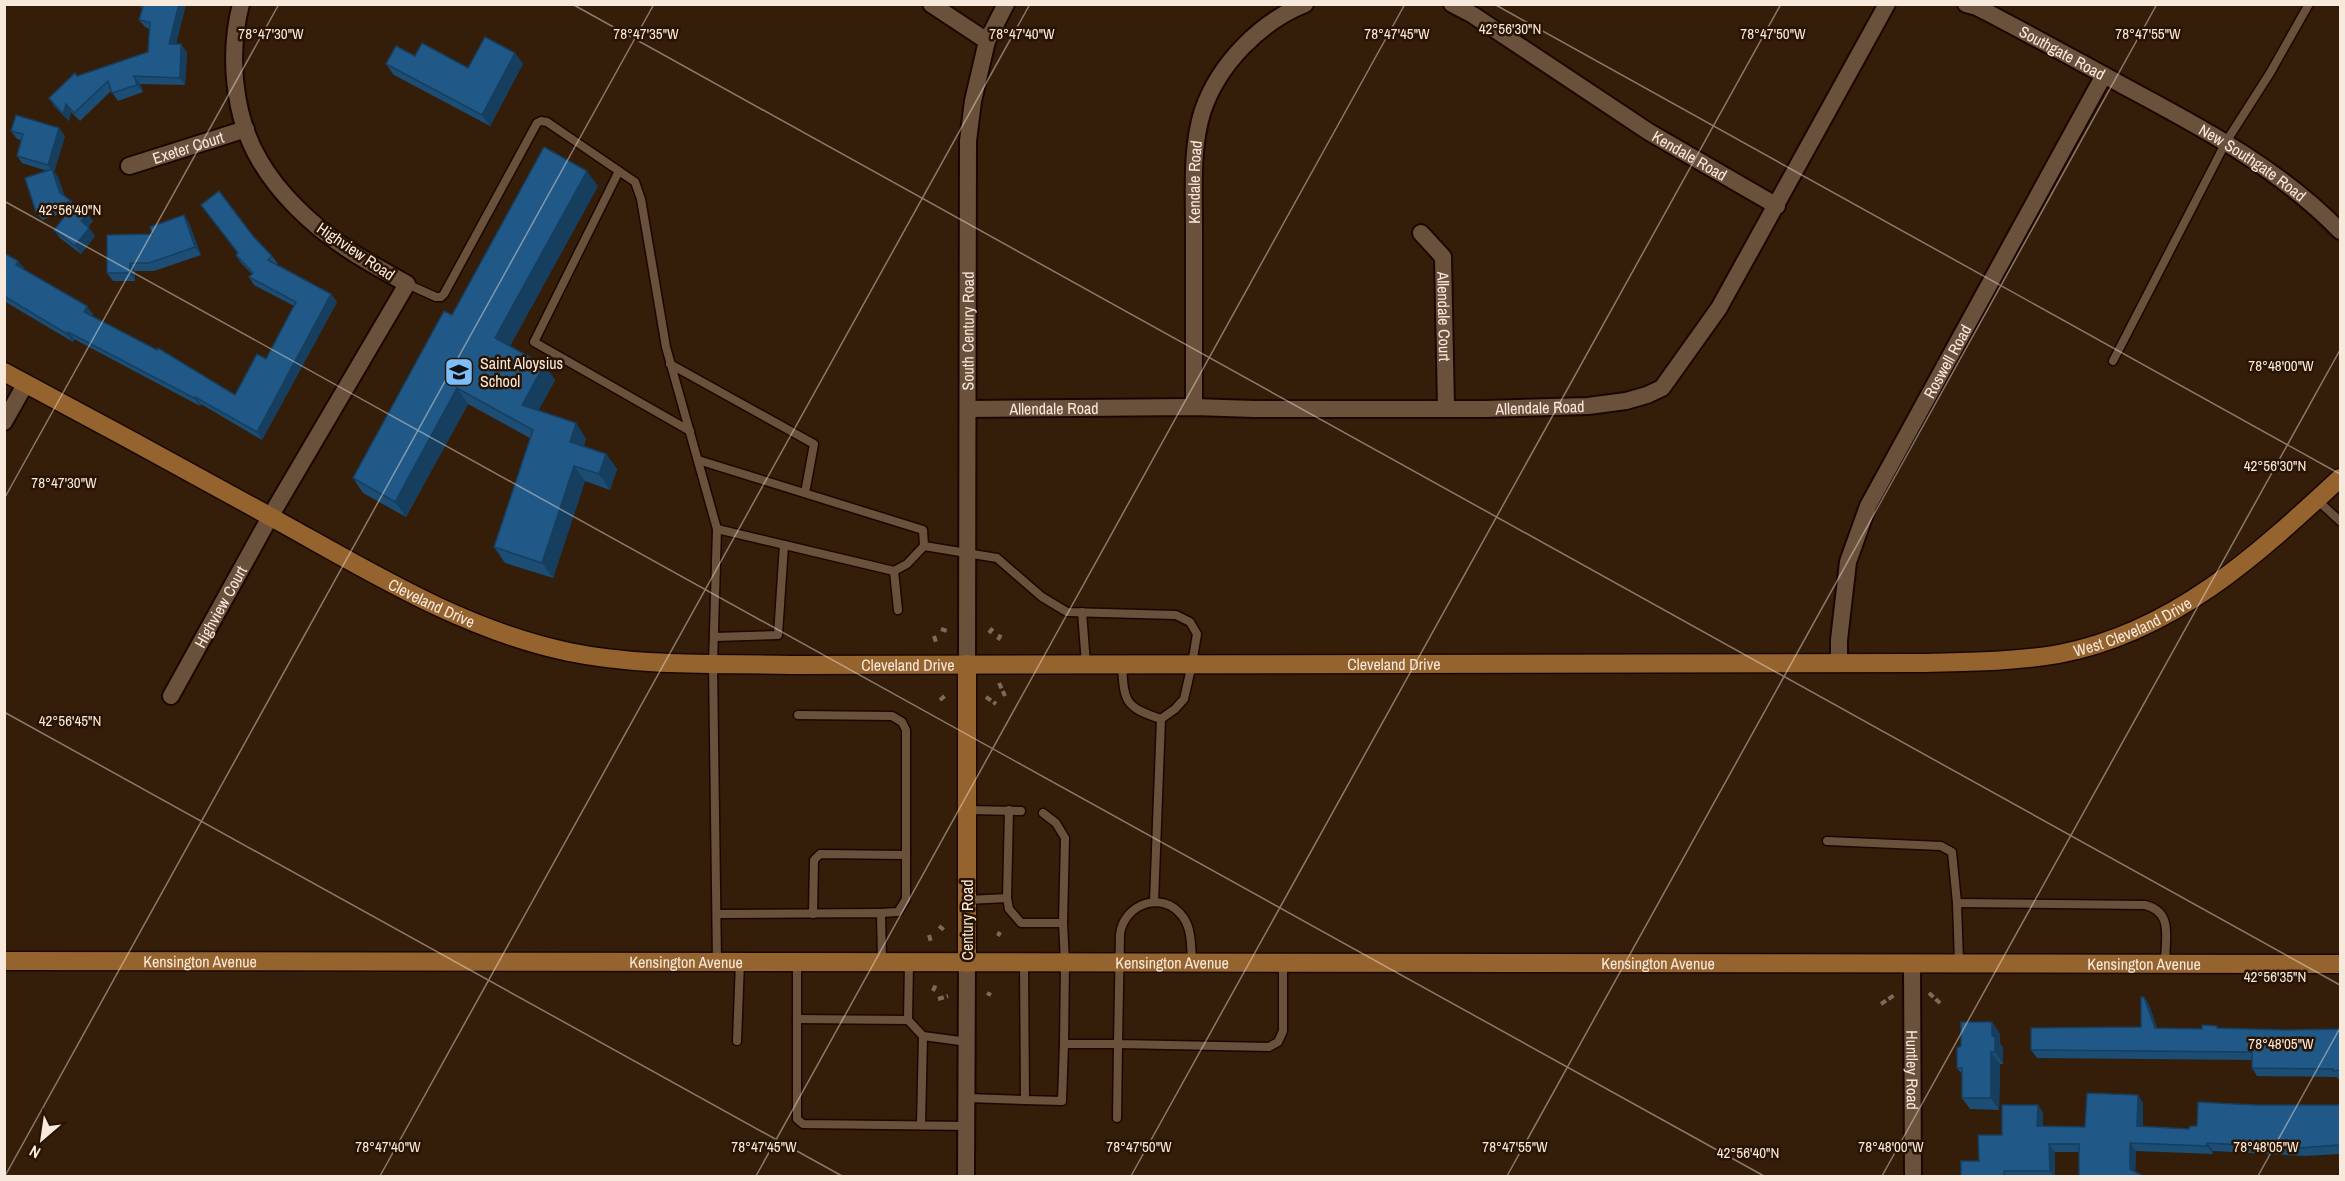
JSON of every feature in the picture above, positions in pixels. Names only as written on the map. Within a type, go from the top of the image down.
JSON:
[{"type":"street","name":"Highview Road","points":[[241,4],[234,51],[236,87],[246,129],[260,161],[283,192],[311,220],[343,246],[407,284],[270,517]]},
{"type":"street","points":[[931,4],[987,41]]},
{"type":"street","name":"South Century Road","points":[[967,664],[968,141],[973,101],[987,41],[1006,4]]},
{"type":"street","name":"Kendale Road","points":[[1194,407],[1196,152],[1203,110],[1223,72],[1245,45],[1270,24],[1305,4]]},
{"type":"street","name":"Kendale Road","points":[[1452,4],[1473,15],[1649,132],[1777,206]]},
{"type":"street","name":"Allendale Road","points":[[968,409],[1588,406],[1647,396],[1662,388],[1719,308],[1887,4]]},
{"type":"street","name":"Southgate Road","points":[[1966,4],[1977,7],[2033,35],[2158,104]]},
{"type":"street","name":"Roswell Road","points":[[1839,663],[1839,640],[1848,562],[1868,506],[2104,75]]},
{"type":"street","name":"New Southgate Road","points":[[2158,104],[2226,142],[2290,186],[2340,231]]},
{"type":"street","name":"Exeter Court","points":[[129,166],[246,129]]},
{"type":"street","name":"Allendale Court","points":[[1421,233],[1443,257],[1446,408]]},
{"type":"street","name":"Cleveland Drive","points":[[4,372],[407,592],[479,625],[521,640],[591,656],[653,663],[713,664],[1879,663]]},
{"type":"street","points":[[4,422],[26,383]]},
{"type":"street","name":"West Cleveland Drive","points":[[1879,663],[2009,660],[2058,654],[2131,632],[2178,610],[2218,584],[2318,500],[2340,478]]},
{"type":"street","name":"Highview Court","points":[[171,696],[270,517]]},
{"type":"street","name":"Century Road","points":[[966,1176],[968,1126],[967,664]]},
{"type":"street","name":"Kensington Avenue","points":[[4,961],[2340,964]]},
{"type":"street","name":"Huntley Road","points":[[1912,964],[1913,1176]]},
{"type":"lane","points":[[2113,361],[2226,142],[2270,73],[2309,4]]},
{"type":"lane","points":[[407,284],[436,297],[444,294],[537,123],[541,121],[547,122],[635,183],[641,199],[670,364],[717,529],[713,664],[717,962]]},
{"type":"lane","points":[[619,171],[534,342],[690,431]]},
{"type":"lane","points":[[670,364],[814,444],[805,493]]},
{"type":"lane","points":[[698,460],[922,530],[924,546]]},
{"type":"lane","points":[[2318,500],[2340,521]]},
{"type":"lane","points":[[717,529],[894,572],[907,564],[924,546]]},
{"type":"lane","points":[[714,637],[778,635],[784,545]]},
{"type":"lane","points":[[924,546],[997,558],[1042,597],[1067,612],[1176,615],[1190,621],[1197,634],[1184,699],[1175,710],[1161,719]]},
{"type":"lane","points":[[894,572],[898,610]]},
{"type":"lane","points":[[1082,612],[1086,664]]},
{"type":"lane","points":[[1122,664],[1124,694],[1127,699],[1143,713],[1161,719]]},
{"type":"lane","points":[[718,914],[898,912],[906,899],[906,730],[902,722],[892,716],[798,715]]},
{"type":"lane","points":[[1154,902],[1161,719]]},
{"type":"lane","points":[[968,810],[1021,811]]},
{"type":"lane","points":[[1009,810],[1007,898],[1009,909],[1021,923],[1063,923]]},
{"type":"lane","points":[[968,1098],[1062,1101],[1065,838],[1056,823],[1043,813]]},
{"type":"lane","points":[[1827,842],[1946,848],[1952,852],[1957,903],[1959,964]]},
{"type":"lane","points":[[813,914],[814,861],[820,854],[906,855]]},
{"type":"lane","points":[[967,900],[1007,898]]},
{"type":"lane","points":[[1118,1118],[1119,963],[1120,934],[1124,919],[1136,907],[1154,902],[1170,905],[1184,918],[1190,934],[1192,963]]},
{"type":"lane","points":[[1957,903],[2155,907],[2163,915],[2166,923],[2165,963]]},
{"type":"lane","points":[[881,913],[882,962]]},
{"type":"lane","points":[[737,1041],[740,962]]},
{"type":"lane","points":[[796,962],[797,1119],[803,1124],[968,1126]]},
{"type":"lane","points":[[909,962],[908,1020],[923,1036],[968,1042]]},
{"type":"lane","points":[[1024,963],[1025,1100]]},
{"type":"lane","points":[[1064,1044],[1269,1047],[1278,1042],[1283,1031],[1283,963]]},
{"type":"lane","points":[[797,1019],[908,1020]]},
{"type":"lane","points":[[921,1125],[923,1036]]},
{"type":"path","points":[[941,628],[948,631]]},
{"type":"path","points":[[989,633],[993,628]]},
{"type":"path","points":[[998,640],[1001,634]]},
{"type":"path","points":[[934,636],[936,642]]},
{"type":"path","points":[[998,682],[1005,696]]},
{"type":"path","points":[[940,700],[945,695]]},
{"type":"path","points":[[986,698],[996,705]]},
{"type":"path","points":[[929,935],[931,942]]},
{"type":"path","points":[[933,991],[936,984]]},
{"type":"path","points":[[1881,1004],[1897,993]]},
{"type":"path","points":[[1929,993],[1941,1004]]},
{"type":"path","points":[[938,999],[948,996]]},
{"type":"building","points":[[142,4],[179,4],[169,44],[181,44],[180,78],[134,76],[137,85],[112,93],[108,81],[74,113],[66,104],[63,114],[49,98],[75,73],[77,76],[148,52],[150,22],[139,20]]},
{"type":"building","points":[[485,37],[515,53],[482,115],[386,64],[396,46],[415,56],[422,43],[468,68]]},
{"type":"building","points":[[16,115],[59,128],[48,165],[17,156],[23,134],[11,131]]},
{"type":"building","points":[[544,147],[587,171],[495,338],[544,365],[522,405],[576,423],[570,442],[606,454],[599,474],[574,466],[542,563],[494,547],[533,430],[457,388],[395,502],[353,478],[444,311],[452,315]]},
{"type":"building","points":[[52,169],[60,193],[71,201],[36,212],[25,178]]},
{"type":"building","points":[[219,191],[253,236],[272,256],[268,260],[331,294],[257,432],[195,397],[68,332],[67,334],[4,296],[4,253],[18,261],[16,265],[87,306],[84,312],[157,350],[158,348],[235,395],[257,354],[266,359],[296,302],[249,277],[253,273],[236,255],[238,253],[201,205]]},
{"type":"building","points":[[75,203],[87,213],[81,221],[89,228],[75,246],[54,230]]},
{"type":"building","points":[[184,215],[195,247],[149,263],[130,263],[130,273],[107,273],[107,235],[152,234],[150,227]]},
{"type":"building","points":[[2141,997],[2144,997],[2155,1028],[2202,1029],[2202,1025],[2217,1026],[2217,1028],[2340,1029],[2340,1070],[2252,1068],[2252,1052],[2031,1050],[2031,1028],[2141,1027]]},
{"type":"building","points":[[1961,1022],[1992,1022],[1995,1052],[1991,1052],[1991,1098],[1962,1098],[1962,1068],[1957,1068],[1957,1048],[1961,1046]]},
{"type":"building","points":[[2087,1093],[2138,1095],[2137,1126],[2189,1129],[2190,1126],[2197,1126],[2198,1102],[2340,1105],[2340,1145],[2299,1148],[2207,1143],[2207,1146],[2130,1143],[2130,1169],[2143,1176],[2079,1176],[2079,1144],[2049,1144],[2050,1171],[2004,1171],[2004,1176],[1961,1176],[1961,1161],[1979,1161],[1978,1135],[2002,1135],[2002,1105],[2038,1105],[2037,1126],[2085,1127]]},
{"type":"place","name":"Saint Aloysius School","points":[[459,372]]}]
